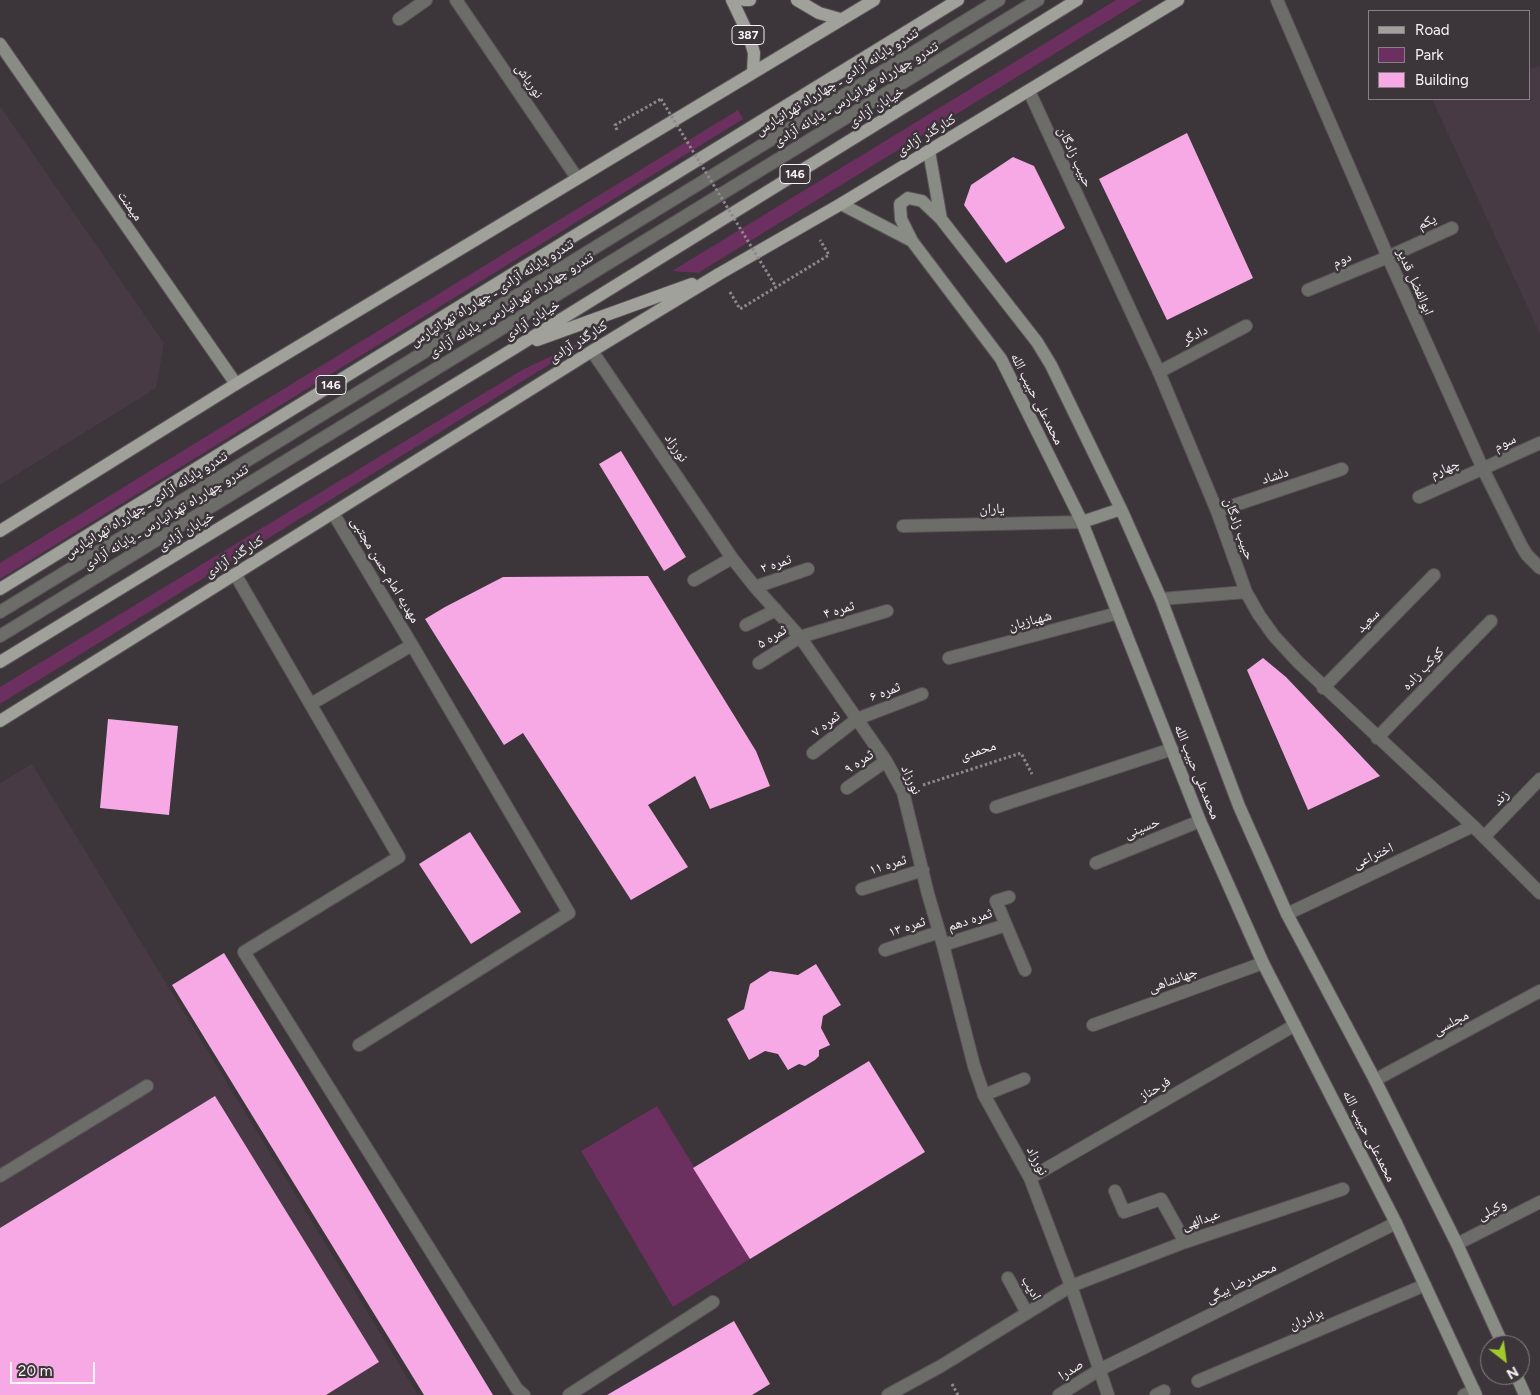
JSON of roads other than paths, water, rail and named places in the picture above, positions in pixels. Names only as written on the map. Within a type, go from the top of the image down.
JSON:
[{"type":"main road","name":"387","points":[[732,0],[749,36],[754,53],[753,72]]},
{"type":"main road","points":[[744,0],[750,0]]},
{"type":"main road","points":[[797,0],[820,13],[840,20]]},
{"type":"main road","points":[[0,531],[236,384],[874,0]]},
{"type":"main road","name":"146","points":[[0,589],[958,0]]},
{"type":"main road","name":"خیابان آزادی","points":[[0,662],[1077,0]]},
{"type":"main road","name":"کنارگذر آزادی","points":[[0,721],[592,351],[719,274],[841,204],[1178,0]]},
{"type":"main road","name":"میمنت","points":[[0,44],[236,384]]},
{"type":"main road","name":"محمدعلی حبیب الله","points":[[929,151],[941,219],[1037,342],[1051,365],[1121,509],[1161,599],[1239,806],[1287,914],[1375,1080],[1457,1244],[1498,1335]]},
{"type":"main road","points":[[912,241],[900,219],[900,204],[908,198],[922,202],[941,219]]},
{"type":"main road","name":"محمدعلی حبیب الله","points":[[841,204],[912,241],[1001,358],[1082,522],[1200,821],[1263,963],[1396,1223],[1425,1285],[1471,1393]]},
{"type":"main road","points":[[513,348],[719,274]]},
{"type":"main road","points":[[1082,522],[1121,509]]},
{"type":"street","points":[[398,19],[426,0]]},
{"type":"street","name":"نورپاش","points":[[456,0],[577,178]]},
{"type":"street","name":"تندرو پایانه آزادی ـ چهارراه تهرانپارس","points":[[0,612],[999,0]]},
{"type":"street","name":"تندرو چهارراه تهرانپارس ـ پایانه آزادی","points":[[0,636],[1038,0]]},
{"type":"street","name":"ابوالفضل قدیر","points":[[1278,0],[1388,257],[1483,469],[1522,547],[1540,568]]},
{"type":"street","name":"حبیب زادگان","points":[[1028,91],[1159,372],[1217,511],[1246,592],[1259,616],[1274,636],[1324,688],[1473,826],[1540,893]]},
{"type":"street","name":"یکم","points":[[1388,257],[1452,228]]},
{"type":"street","name":"دوم","points":[[1308,290],[1388,257]]},
{"type":"street","name":"دادگر","points":[[1159,372],[1246,326]]},
{"type":"street","name":"نورزاد","points":[[592,351],[732,558],[754,587],[800,637],[886,761],[903,792],[974,1066],[984,1095],[1030,1178],[1071,1286],[1108,1395]]},
{"type":"street","name":"سوم","points":[[1483,469],[1540,443]]},
{"type":"street","name":"دلشاد","points":[[1217,511],[1342,469]]},
{"type":"street","name":"چهارم","points":[[1419,497],[1483,469]]},
{"type":"street","name":"مهدیه امام حسن مجتبی","points":[[311,704],[412,645],[333,513]]},
{"type":"street","name":"یاران","points":[[903,526],[1082,522]]},
{"type":"street","points":[[694,580],[732,558]]},
{"type":"street","name":"ثمره ۲","points":[[754,587],[808,568]]},
{"type":"street","points":[[236,574],[399,857],[244,952],[517,1389],[524,1395]]},
{"type":"street","name":"سعید","points":[[1324,688],[1434,575]]},
{"type":"street","points":[[1161,599],[1246,592]]},
{"type":"street","points":[[746,625],[776,610]]},
{"type":"street","name":"ثمره ۴","points":[[800,637],[887,611]]},
{"type":"street","name":"شهبازیان","points":[[949,658],[1118,612]]},
{"type":"street","name":"کوکب زاده","points":[[1377,738],[1491,621]]},
{"type":"street","name":"ثمره ۵","points":[[759,663],[800,637]]},
{"type":"street","points":[[359,1044],[569,913],[412,645]]},
{"type":"street","name":"ثمره ۶","points":[[857,719],[922,694]]},
{"type":"street","name":"ثمره ۷","points":[[814,753],[857,719]]},
{"type":"street","points":[[996,807],[1172,749]]},
{"type":"street","name":"ثمره ۹","points":[[847,788],[886,761]]},
{"type":"street","name":"زند","points":[[1484,837],[1540,779]]},
{"type":"street","name":"حسینی","points":[[1096,863],[1200,821]]},
{"type":"street","name":"اختراعی","points":[[1287,914],[1473,826]]},
{"type":"street","name":"ثمره ۱۱","points":[[862,888],[923,870]]},
{"type":"street","name":"ثمره دهم","points":[[1009,897],[996,901],[1025,970]]},
{"type":"street","name":"ثمره دهم","points":[[943,945],[1006,924]]},
{"type":"street","name":"ثمره ۱۳","points":[[885,950],[939,932]]},
{"type":"street","name":"جهانشاهی","points":[[1093,1025],[1263,963]]},
{"type":"street","name":"مجلسی","points":[[1375,1080],[1540,991]]},
{"type":"street","name":"فرحناز","points":[[1030,1178],[1296,1025]]},
{"type":"street","points":[[984,1095],[1024,1079]]},
{"type":"street","points":[[0,1176],[147,1086]]},
{"type":"street","name":"عبدالهی","points":[[1071,1286],[1184,1242],[1343,1188]]},
{"type":"street","points":[[1115,1191],[1124,1212],[1161,1199],[1184,1242]]},
{"type":"street","name":"وکیلی","points":[[1457,1244],[1540,1202]]},
{"type":"street","name":"محمدرضا بیگی","points":[[1099,1370],[1396,1223]]},
{"type":"street","name":"ادیب","points":[[1008,1278],[1027,1313]]},
{"type":"street","name":"برادران","points":[[1198,1381],[1425,1285]]},
{"type":"street","points":[[888,1395],[941,1366],[1071,1286]]},
{"type":"street","points":[[569,1395],[713,1302]]},
{"type":"street","name":"صدرا","points":[[1059,1395],[1099,1370]]}]
